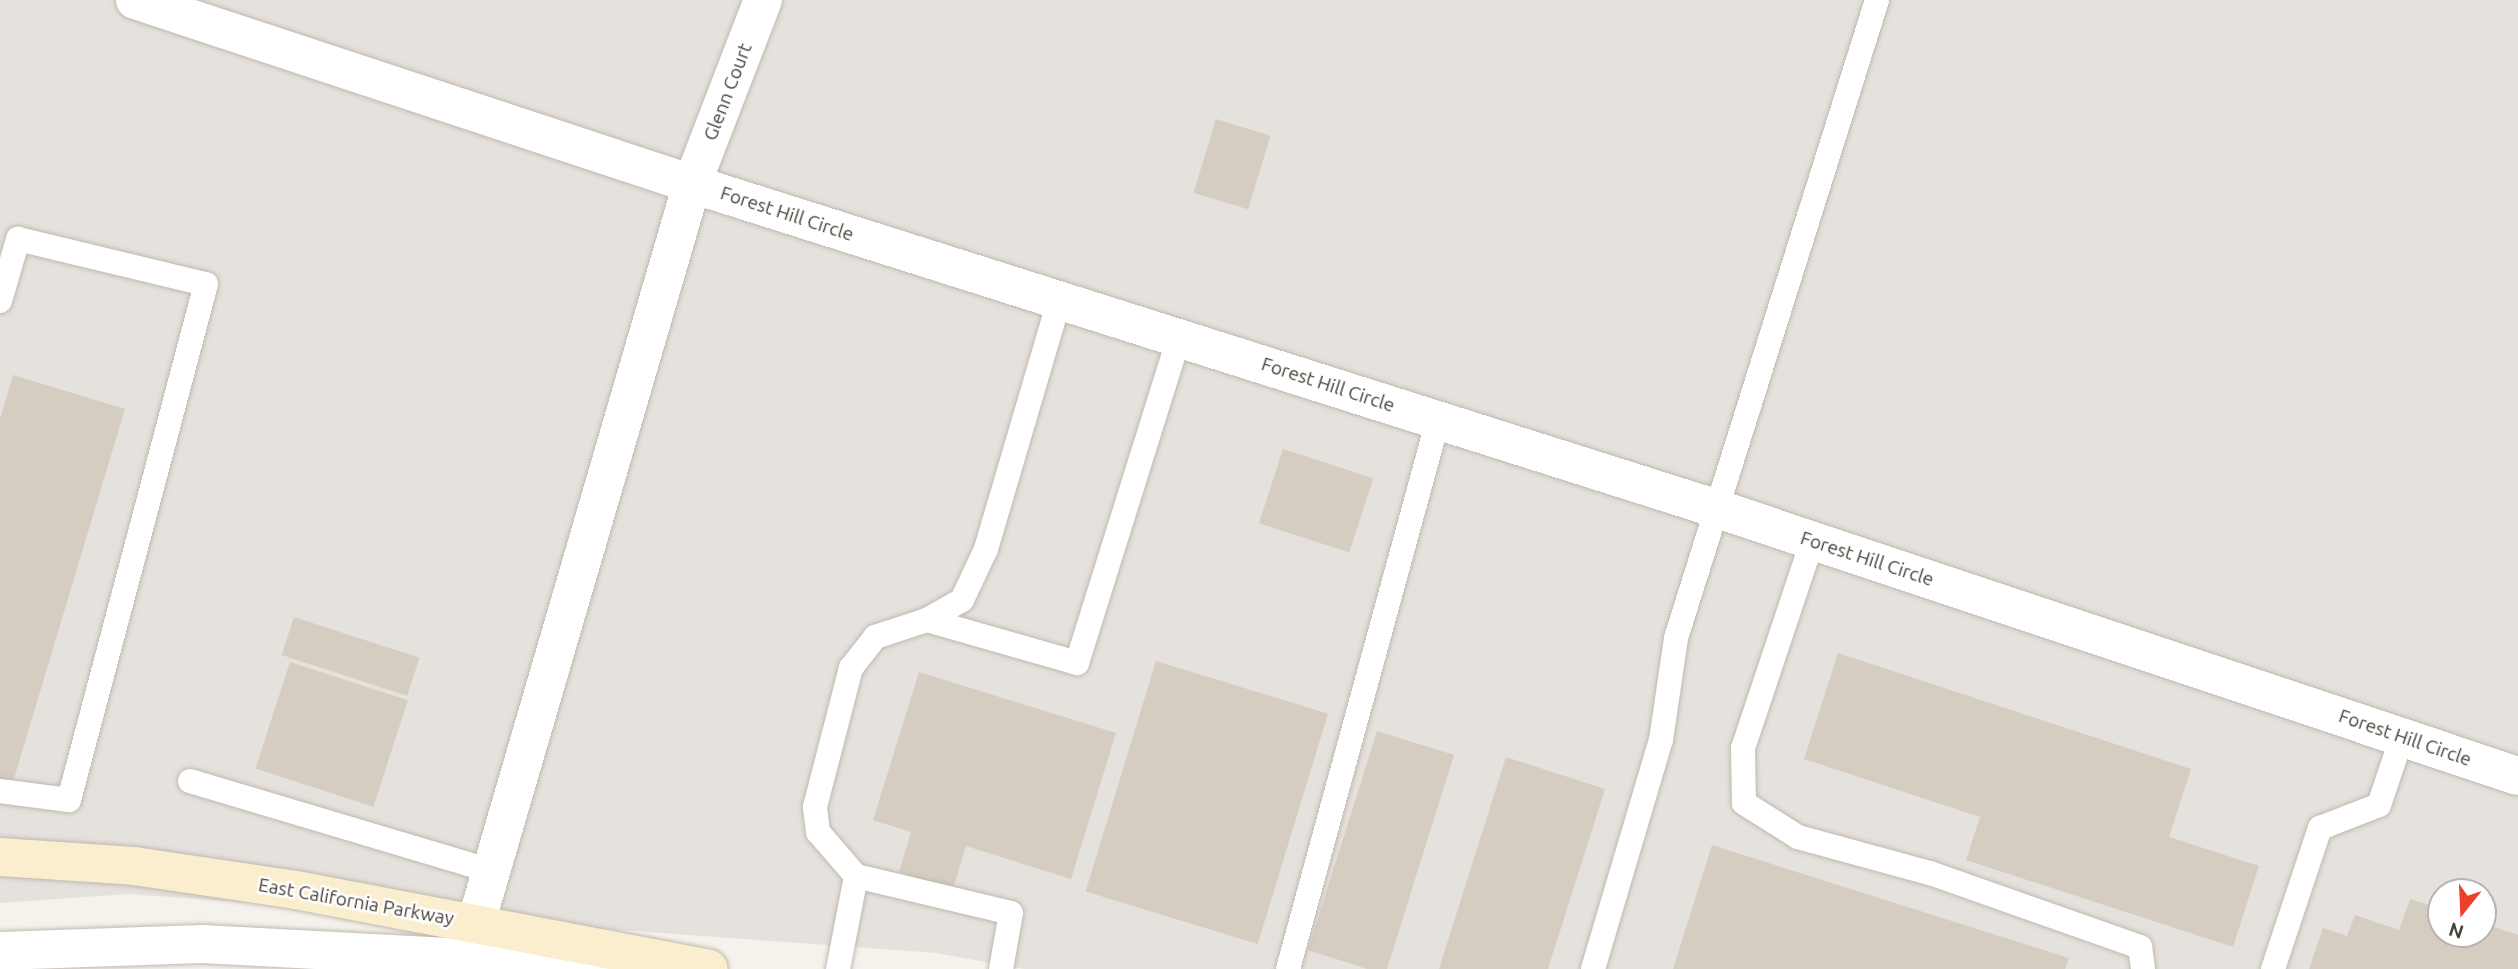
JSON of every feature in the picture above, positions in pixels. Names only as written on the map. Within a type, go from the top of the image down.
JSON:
[{"type":"main road","name":"East California Parkway","points":[[0,857],[134,866],[476,923],[709,969]]},
{"type":"street","name":"Forest Hill Circle","points":[[135,0],[692,184],[1718,509],[2518,776]]},
{"type":"street","name":"Glenn Court","points":[[476,923],[489,870],[692,184],[763,0]]},
{"type":"street","points":[[0,951],[202,944],[668,969]]},
{"type":"lane","points":[[1592,969],[1661,740],[1676,638],[1877,0]]},
{"type":"lane","points":[[0,302],[18,239],[206,284],[69,800],[0,791]]},
{"type":"lane","points":[[1001,969],[1011,913],[856,876],[818,832],[815,807],[851,667],[875,637],[927,620],[962,600],[986,549],[1059,300]]},
{"type":"lane","points":[[927,620],[1077,663],[1179,338]]},
{"type":"lane","points":[[1288,969],[1438,420]]},
{"type":"lane","points":[[1812,542],[1743,748],[1744,803],[1798,837],[1930,873],[2140,947],[2143,969]]},
{"type":"lane","points":[[2273,969],[2320,828],[2379,806],[2402,737]]},
{"type":"lane","points":[[191,781],[489,870]]},
{"type":"lane","points":[[838,969],[856,876]]},
{"type":"shaded area","points":[[0,0],[2518,0],[2518,969],[1024,969],[936,953],[129,894],[0,903]]},
{"type":"building","points":[[1216,119],[1271,136],[1248,209],[1193,193]]},
{"type":"building","points":[[13,375],[125,409],[12,785],[0,781],[0,419]]},
{"type":"building","points":[[1283,449],[1373,478],[1349,553],[1259,523]]},
{"type":"building","points":[[294,617],[420,658],[407,696],[282,655]]},
{"type":"building","points":[[1838,653],[2191,769],[2169,837],[2259,866],[2233,947],[1966,860],[1980,817],[1804,759]]},
{"type":"building","points":[[1156,661],[1328,714],[1258,944],[1086,891]]},
{"type":"building","points":[[290,662],[408,700],[373,807],[255,769]]},
{"type":"building","points":[[919,672],[1116,733],[1071,879],[966,846],[953,889],[899,872],[911,832],[873,820]]},
{"type":"building","points":[[1377,731],[1454,755],[1387,969],[1367,969],[1308,950]]},
{"type":"building","points":[[1506,757],[1605,789],[1548,969],[1439,969]]},
{"type":"building","points":[[1712,845],[2069,958],[2065,969],[1673,969]]},
{"type":"building","points":[[2410,899],[2427,904],[2427,948],[2497,948],[2497,928],[2518,935],[2518,969],[2309,969],[2323,928],[2347,936],[2355,915],[2399,930]]}]
